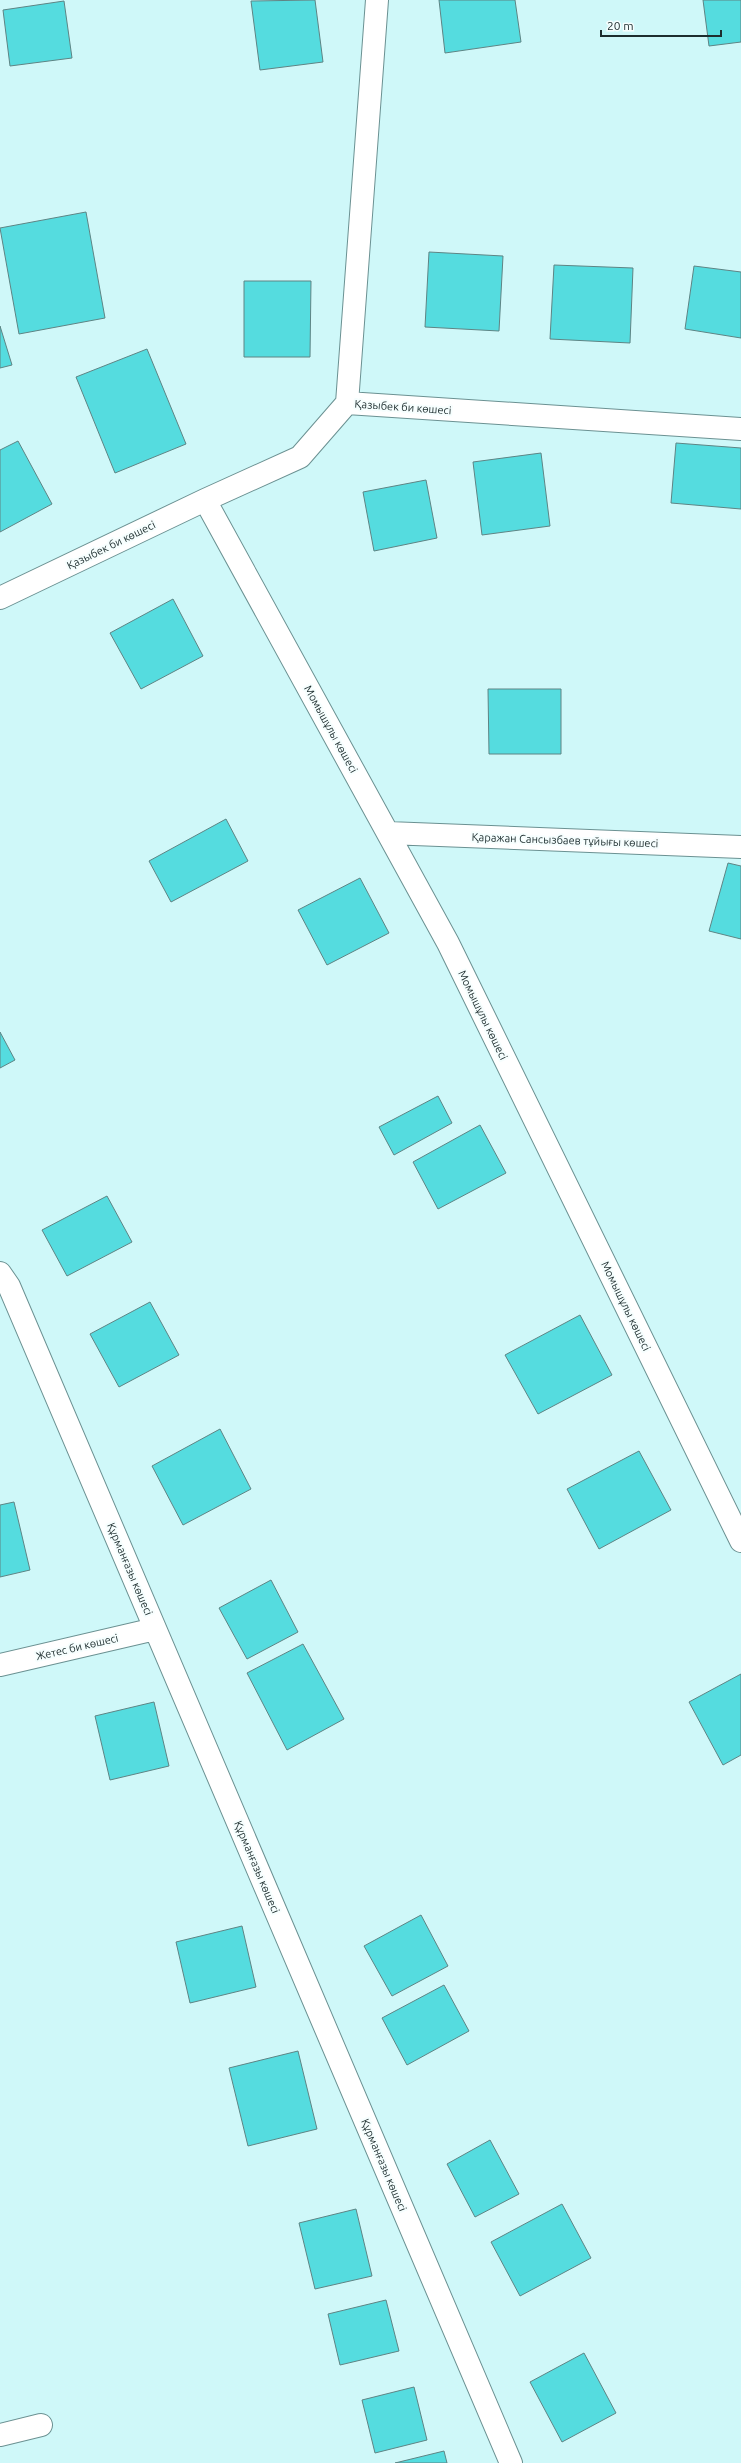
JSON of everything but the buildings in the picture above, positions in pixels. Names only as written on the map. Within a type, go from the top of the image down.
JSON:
[{"type":"street","points":[[347,403],[377,0]]},
{"type":"street","name":"Қазыбек би көшесі","points":[[0,598],[205,500],[300,457],[347,403],[741,429]]},
{"type":"street","name":"Момышұлы көшесі","points":[[205,500],[448,943],[732,1507],[741,1541]]},
{"type":"street","name":"Қаражан Сансызбаев тұйығы көшесі","points":[[388,834],[741,848]]},
{"type":"street","name":"Құрманғазы көшесі","points":[[0,1273],[9,1286],[511,2463]]},
{"type":"street","name":"Жетес би көшесі","points":[[0,1665],[155,1629]]},
{"type":"street","points":[[0,2435],[41,2425]]}]
